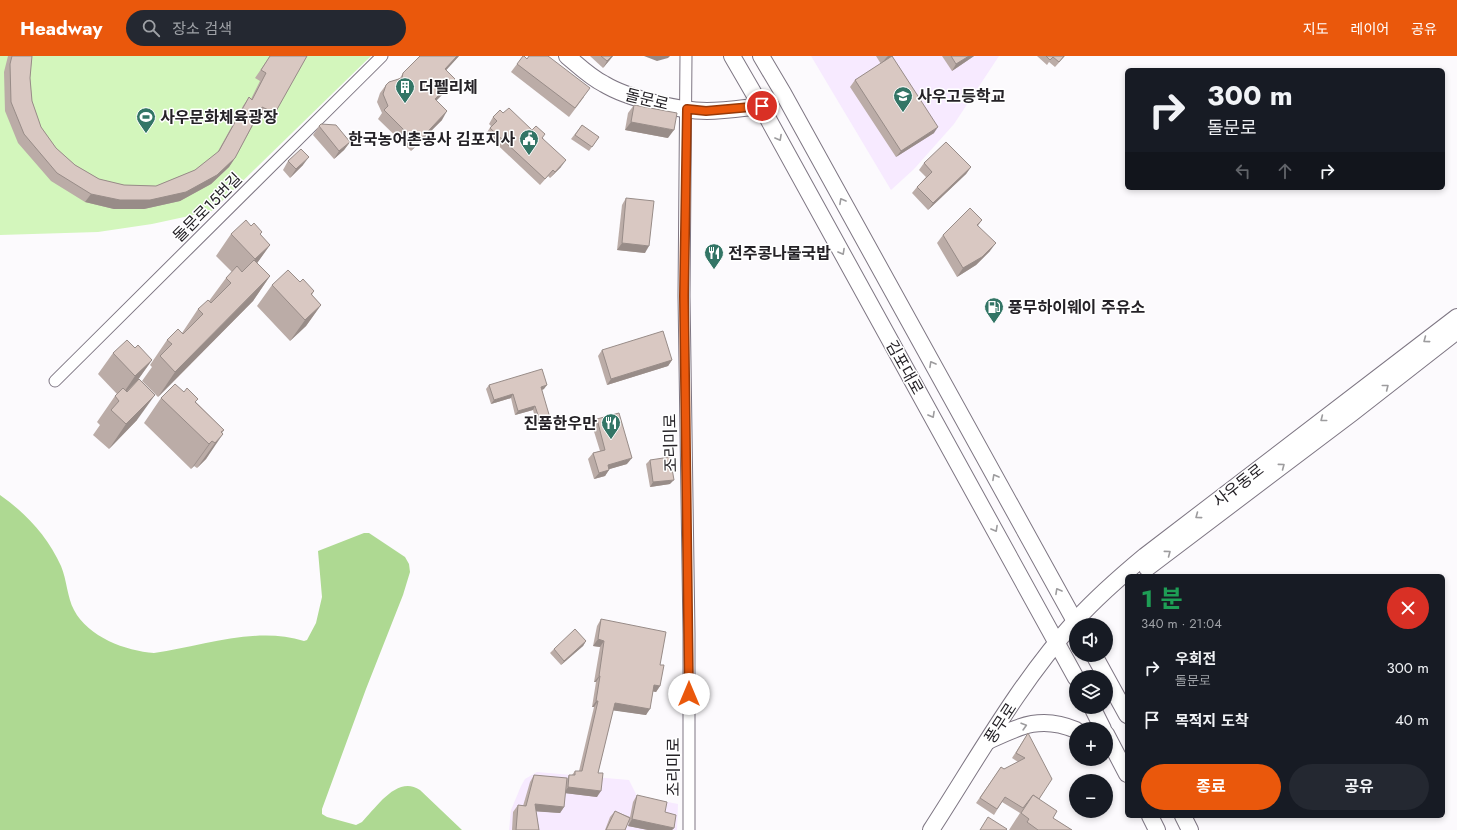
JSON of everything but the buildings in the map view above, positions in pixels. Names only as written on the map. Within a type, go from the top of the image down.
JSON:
[{"type":"main road","name":"돌문로","points":[[567,56],[590,75],[618,92],[687,109],[706,111],[762,106]]},
{"type":"main road","name":"김포대로","points":[[732,56],[762,106],[1072,670]]},
{"type":"main road","name":"김포대로","points":[[760,56],[783,93],[1073,618]]},
{"type":"main road","points":[[765,56],[783,93]]},
{"type":"main road","name":"사우동로","points":[[1080,618],[1108,587],[1145,556],[1457,316]]},
{"type":"main road","name":"사우동로","points":[[1139,574],[1352,413],[1457,331]]},
{"type":"main road","points":[[1082,618],[1125,585]]},
{"type":"main road","name":"풍무로","points":[[931,830],[1031,676],[1069,630]]},
{"type":"main road","points":[[1098,662],[1125,711]]},
{"type":"main road","points":[[988,741],[1019,727],[1034,723],[1049,722],[1069,727]]},
{"type":"main road","points":[[1113,752],[1125,771]]},
{"type":"main road","points":[[1151,818],[1157,830]]},
{"type":"main road","points":[[1184,818],[1190,830]]},
{"type":"street","name":"돌문로15번길","points":[[56,381],[382,56]]},
{"type":"street","name":"조리미로","points":[[686,56],[687,109],[684,296],[689,634],[689,830]]},
{"type":"shaded area","name":"사우고등학교","points":[[811,56],[999,56],[954,124],[914,169],[891,190]]},
{"type":"shaded area","points":[[537,772],[629,780],[637,796],[678,804],[677,830],[509,830],[511,810],[521,786],[525,779]]},
{"type":"green space","name":"사우문화체육광장","points":[[0,56],[371,56],[212,211],[152,224],[98,232],[0,235]]},
{"type":"green space","points":[[0,495],[10,502],[35,526],[50,545],[61,566],[65,577],[68,594],[74,610],[80,620],[88,628],[109,641],[120,646],[143,652],[154,653],[248,636],[286,637],[304,641],[307,640],[316,623],[322,597],[318,551],[364,533],[369,533],[405,557],[409,564],[410,572],[403,595],[366,689],[322,809],[322,814],[327,817],[356,825],[362,822],[381,801],[395,790],[412,786],[420,790],[462,830],[0,830]]},
{"type":"place","name":"더펠리체","points":[[405,104]]},
{"type":"place","name":"사우고등학교","points":[[903,113]]},
{"type":"place","name":"사우문화체육광장","points":[[146,134]]},
{"type":"place","name":"한국농어촌공사 김포지사","points":[[529,156]]},
{"type":"place","name":"전주콩나물국밥","points":[[714,270]]},
{"type":"place","name":"풍무하이웨이 주유소","points":[[994,324]]},
{"type":"place","name":"진품한우만","points":[[611,440]]},
{"type":"route","points":[[689,694],[684,296],[687,109],[706,111],[762,106]]}]
